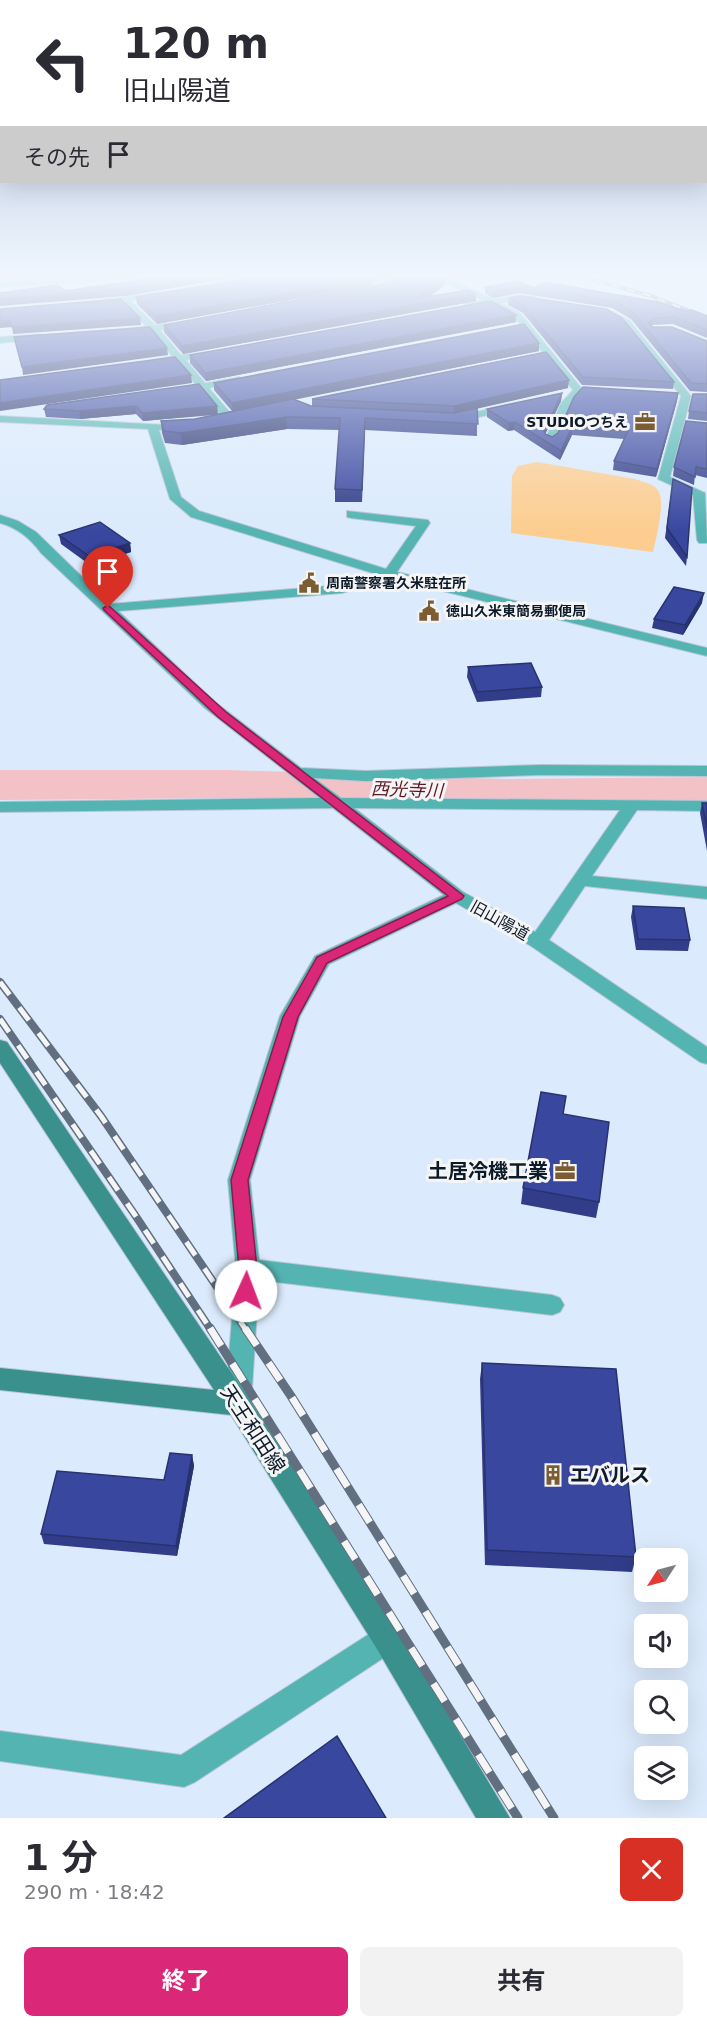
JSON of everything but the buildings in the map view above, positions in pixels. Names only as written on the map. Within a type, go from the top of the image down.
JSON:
[{"type":"street","points":[[145,364],[166,361]]},
{"type":"street","points":[[181,361],[229,418]]},
{"type":"street","points":[[555,361],[583,391]]},
{"type":"street","points":[[657,361],[686,396],[683,424],[664,479],[703,489],[703,540]]},
{"type":"street","points":[[168,392],[248,378]]},
{"type":"street","points":[[559,397],[583,391]]},
{"type":"street","points":[[550,440],[566,403],[583,391]]},
{"type":"street","points":[[442,419],[454,419],[524,405]]},
{"type":"street","points":[[0,418],[45,410]]},
{"type":"street","points":[[0,418],[153,428],[174,427]]},
{"type":"street","points":[[153,428],[176,499],[195,514],[389,574],[707,652]]},
{"type":"street","points":[[108,608],[342,589],[389,574],[424,523],[351,514]]},
{"type":"street","name":"旧山陽道","points":[[0,519],[9,521],[34,535],[45,550],[210,705],[295,772],[458,896],[538,942],[707,1057]]},
{"type":"street","points":[[295,772],[366,776],[540,770],[707,771]]},
{"type":"street","points":[[0,807],[337,803],[707,806]]},
{"type":"street","points":[[538,942],[632,804]]},
{"type":"street","points":[[580,880],[707,893]]},
{"type":"street","points":[[0,1379],[238,1404],[248,1269],[239,1180],[290,1017],[322,960],[458,896]]},
{"type":"street","name":"天王和田線","points":[[0,1047],[238,1404],[387,1639],[494,1818]]},
{"type":"street","points":[[248,1269],[552,1305]]},
{"type":"street","points":[[0,1746],[184,1771],[387,1639]]},
{"type":"shaded area","points":[[537,462],[635,479],[655,487],[660,494],[661,510],[653,552],[511,533],[512,476],[518,466]]},
{"type":"waterway","name":"西光寺川","points":[[0,785],[228,784],[505,794],[707,792]]},
{"type":"railway","points":[[0,982],[101,1116],[246,1330]]},
{"type":"railway","points":[[0,1019],[211,1330]]},
{"type":"railway","points":[[210,1328],[518,1818]]},
{"type":"railway","points":[[245,1328],[291,1396],[554,1818]]},
{"type":"place","name":"STUDIOつちえ","points":[[645,422]]},
{"type":"place","name":"周南警察署久米駐在所","points":[[309,583]]},
{"type":"place","name":"徳山久米東簡易郵便局","points":[[429,611]]},
{"type":"place","name":"土居冷機工業","points":[[565,1171]]},
{"type":"place","name":"エバルス","points":[[553,1475]]},
{"type":"route","points":[[108,608],[222,715],[458,896],[322,960],[290,1017],[239,1180],[248,1269],[246,1291]]}]
